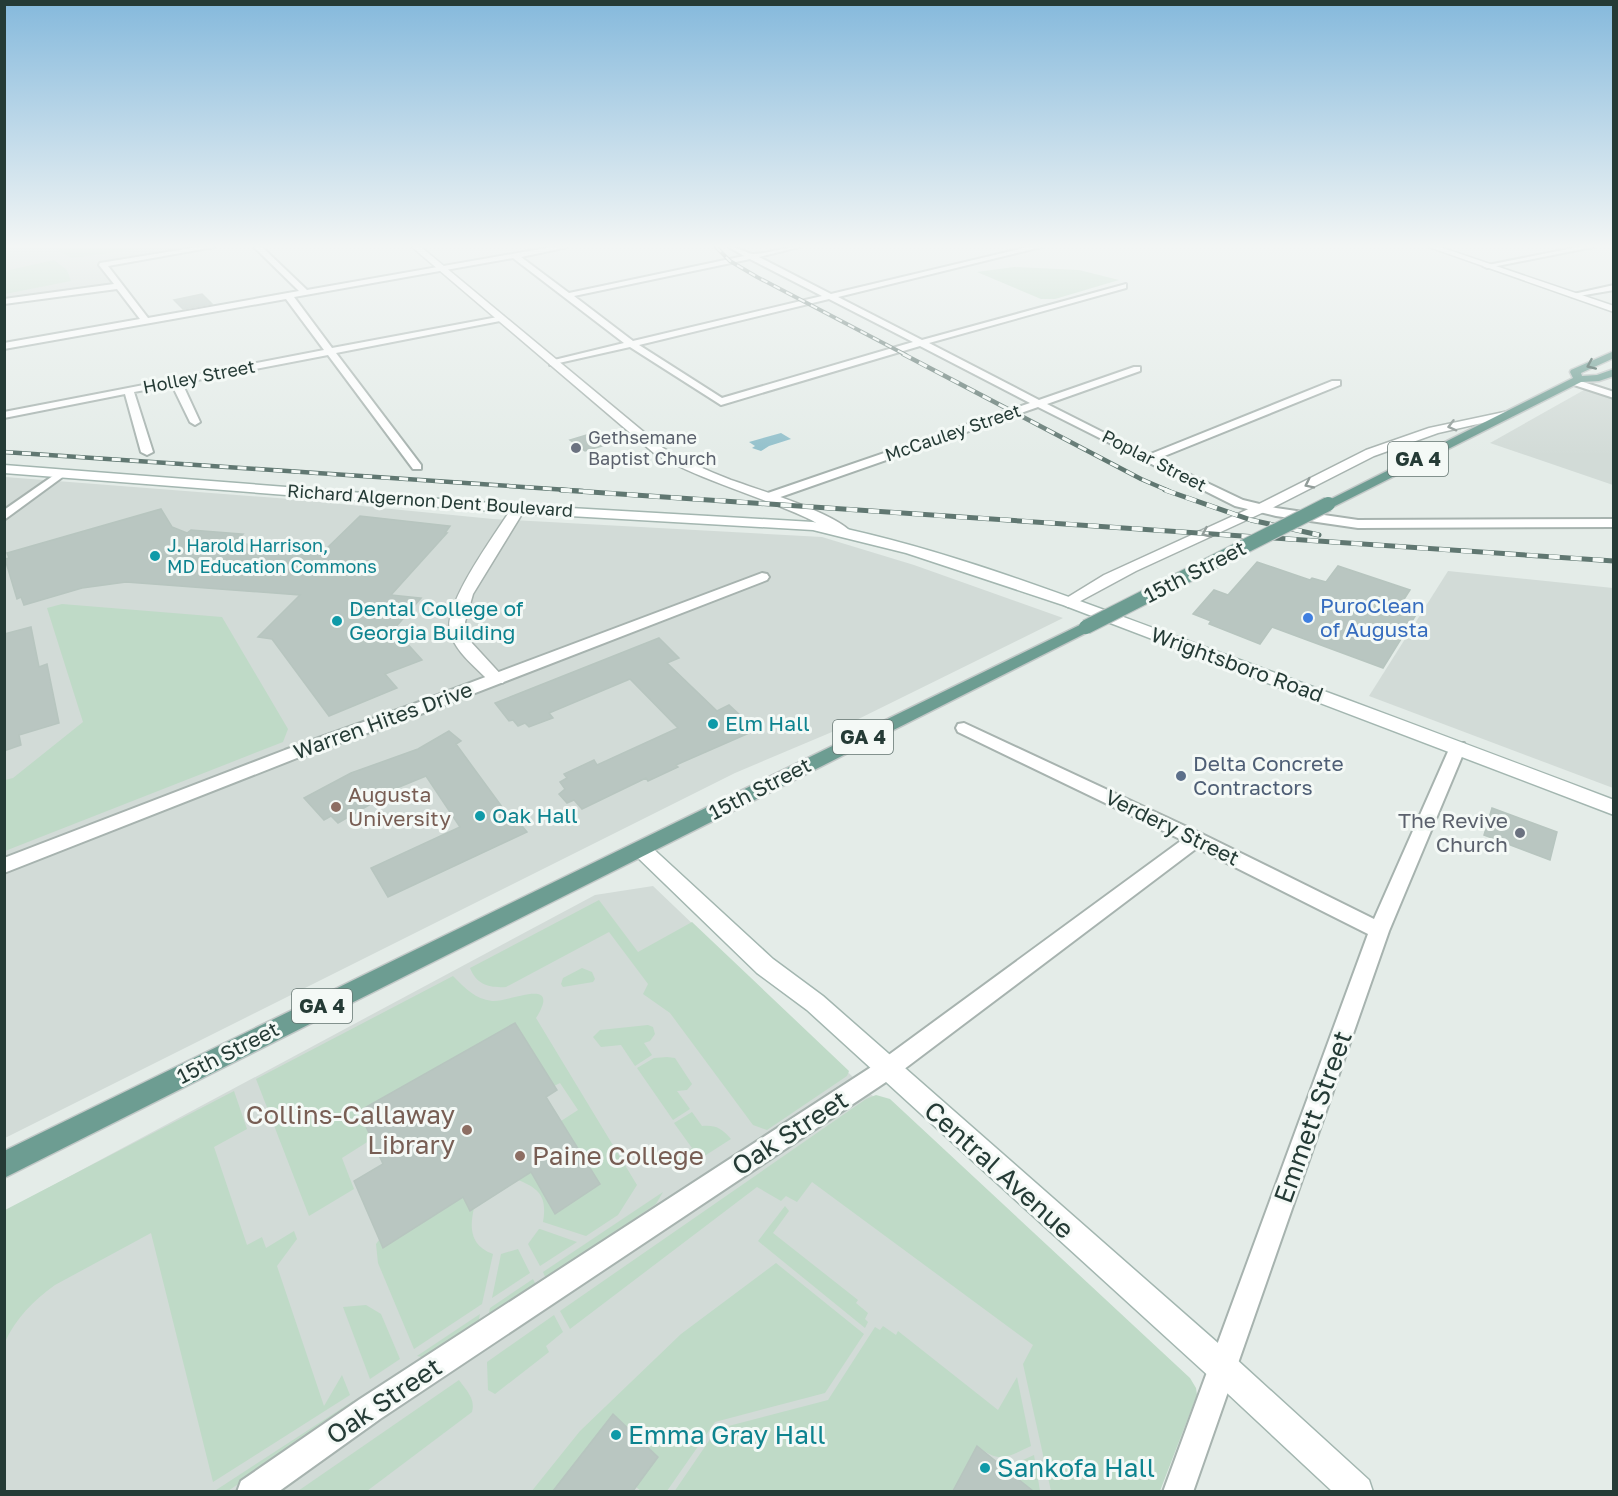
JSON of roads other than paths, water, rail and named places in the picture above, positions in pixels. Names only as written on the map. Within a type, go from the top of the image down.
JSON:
[{"type":"main road","name":"15th Street","points":[[1576,380],[1575,372],[1614,354]]},
{"type":"main road","name":"15th Street","points":[[4,1165],[458,937],[641,849],[1086,627],[1576,380],[1599,378],[1614,372]]},
{"type":"street","points":[[143,317],[147,322]]},
{"type":"street","points":[[4,346],[176,317]]},
{"type":"street","points":[[304,317],[417,466]]},
{"type":"street","points":[[597,317],[631,344],[721,402],[1014,317]]},
{"type":"street","points":[[553,363],[741,317]]},
{"type":"street","name":"Poplar Street","points":[[870,317],[1148,459],[1239,503],[1259,509],[1336,522],[1389,526],[1614,523]]},
{"type":"street","name":"Holley Street","points":[[4,415],[500,318]]},
{"type":"street","name":"Wrightsboro Road","points":[[500,318],[646,441],[675,461],[703,474],[819,516],[850,533],[911,550],[1068,602],[1614,807]]},
{"type":"street","name":"McCauley Street","points":[[769,497],[1137,369]]},
{"type":"street","points":[[1576,380],[1614,395]]},
{"type":"street","points":[[176,382],[195,422]]},
{"type":"street","points":[[1148,459],[1336,383]]},
{"type":"street","points":[[129,391],[147,452]]},
{"type":"street","points":[[1068,602],[1090,588],[1387,446],[1460,424],[1509,414]]},
{"type":"street","name":"Richard Algernon Dent Boulevard","points":[[4,470],[518,509],[813,526],[850,533]]},
{"type":"street","points":[[4,516],[60,474]]},
{"type":"street","points":[[497,679],[464,644],[457,632],[456,620],[459,607],[466,594],[518,509]]},
{"type":"street","name":"Warren Hites Drive","points":[[4,866],[291,754],[497,679],[762,577]]},
{"type":"street","name":"Verdery Street","points":[[964,728],[1196,839],[1379,931]]},
{"type":"street","name":"Emmett Street","points":[[1178,1491],[1224,1369],[1379,931],[1458,747]]},
{"type":"street","name":"Oak Street","points":[[252,1491],[370,1409],[887,1070],[1196,839]]},
{"type":"street","name":"Central Avenue","points":[[641,849],[765,966],[816,1003],[887,1070],[1224,1369],[1357,1491]]},
{"type":"water","points":[[781,433],[791,439],[761,451],[752,448],[755,446],[749,442]]},
{"type":"railway","points":[[833,317],[906,355]]},
{"type":"railway","points":[[903,354],[1141,479],[1169,491]]},
{"type":"railway","points":[[4,452],[583,491]]},
{"type":"railway","points":[[561,490],[1614,561]]},
{"type":"railway","points":[[1165,490],[1251,520],[1319,535]]},
{"type":"place","name":"Gethsemane Baptist Church","points":[[576,448]]},
{"type":"place","name":"J. Harold Harrison, MD Education Commons","points":[[155,556]]},
{"type":"place","name":"PuroClean of Augusta","points":[[1308,618]]},
{"type":"place","name":"Dental College of Georgia Building","points":[[337,621]]},
{"type":"place","name":"Elm Hall","points":[[713,724]]},
{"type":"place","name":"Delta Concrete Contractors","points":[[1181,776]]},
{"type":"place","name":"Augusta University","points":[[336,807]]},
{"type":"place","name":"Oak Hall","points":[[480,816]]},
{"type":"place","name":"The Revive Church","points":[[1520,833]]},
{"type":"place","name":"Collins-Callaway Library","points":[[467,1130]]},
{"type":"place","name":"Paine College","points":[[520,1156]]},
{"type":"place","name":"Emma Gray Hall","points":[[616,1435]]},
{"type":"place","name":"Sankofa Hall","points":[[985,1468]]}]
